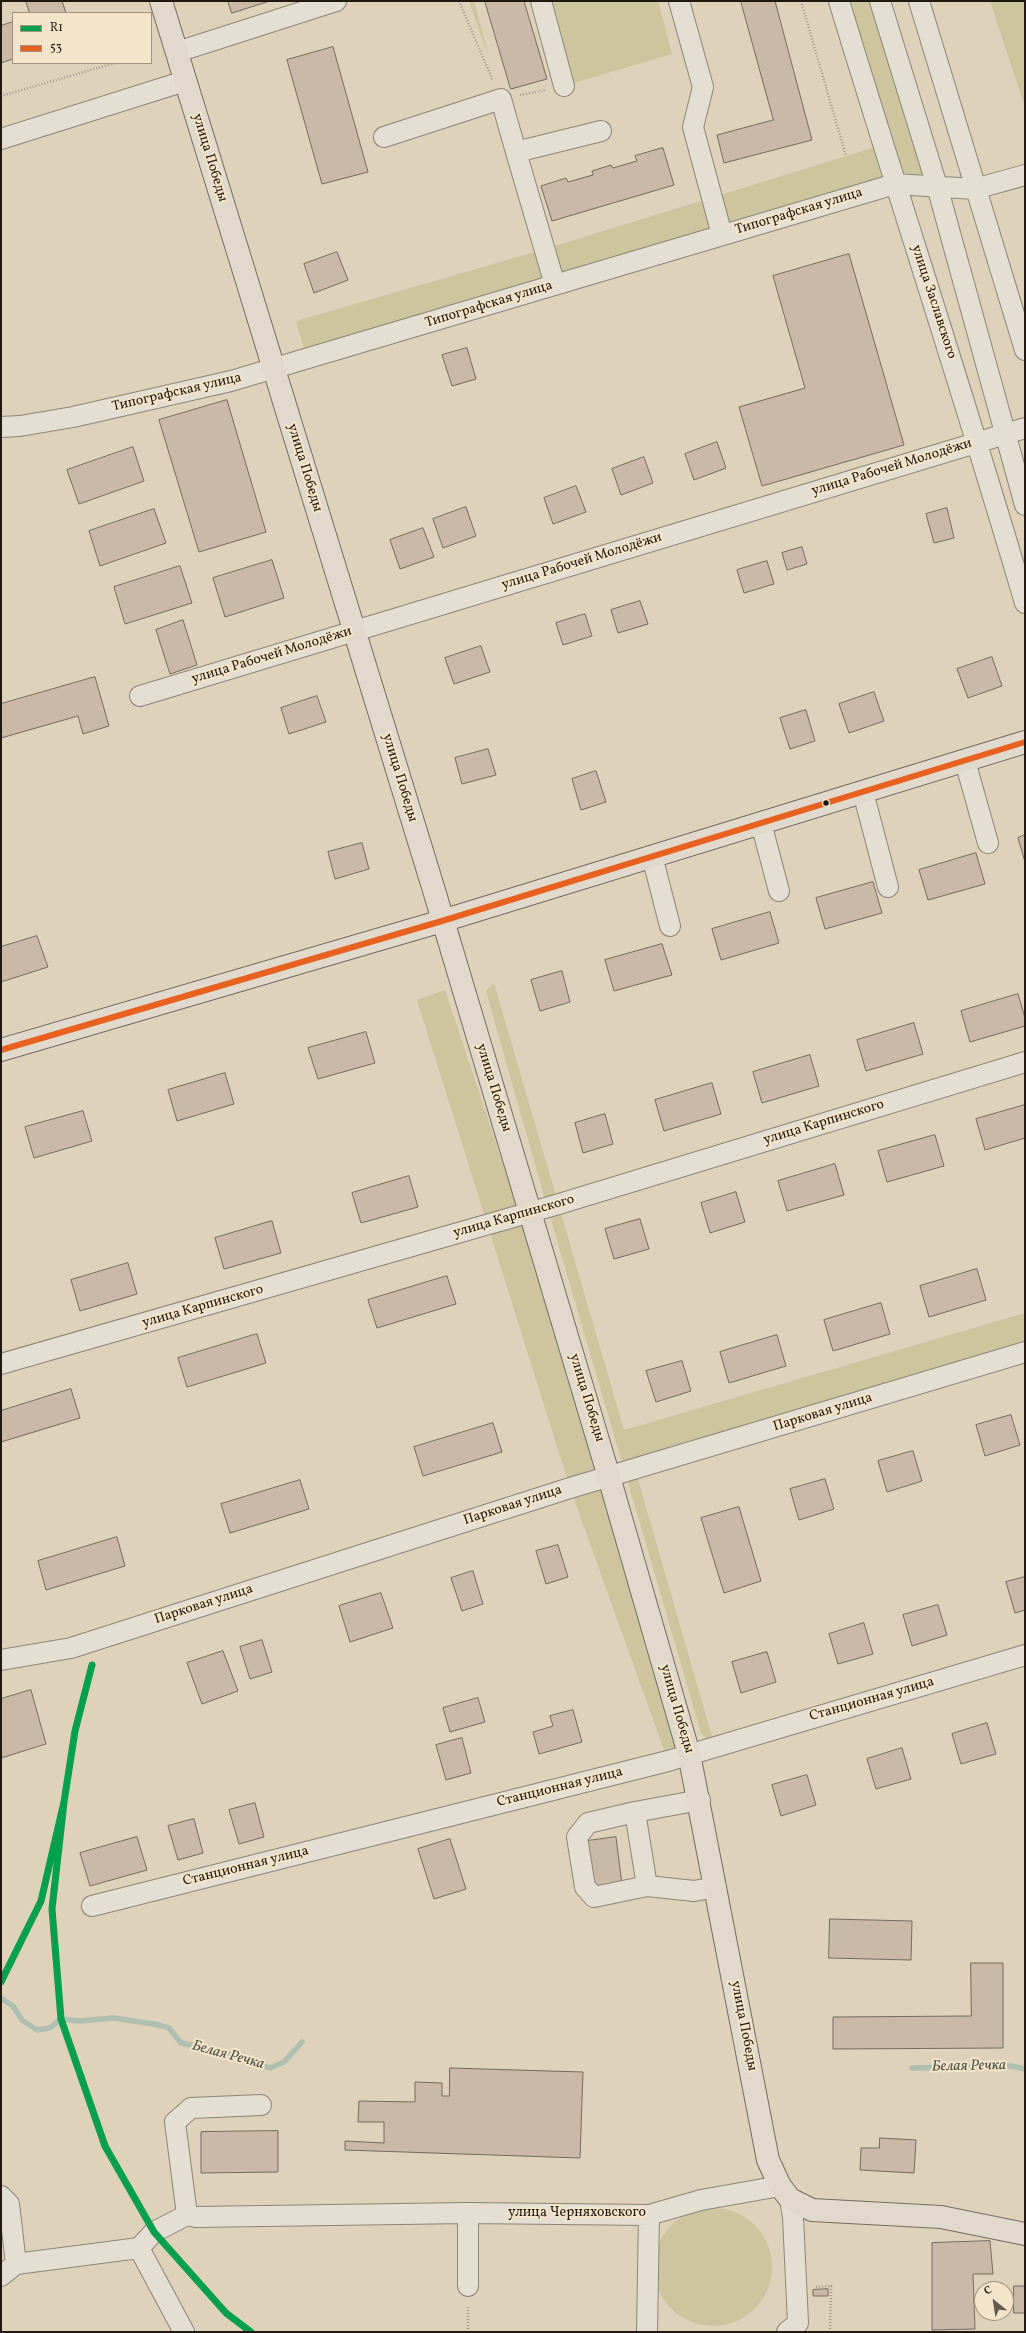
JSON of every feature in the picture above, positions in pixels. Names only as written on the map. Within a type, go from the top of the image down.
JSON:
[{"type":"main road","name":"улица Победы","points":[[161,1],[531,1212],[689,1754],[700,1800],[768,2160],[785,2192]]},
{"type":"main road","points":[[1,1050],[442,921],[1025,742]]},
{"type":"main road","points":[[785,2192],[812,2210],[941,2217],[1025,2234]]},
{"type":"street","points":[[177,52],[336,1]]},
{"type":"street","points":[[541,1],[564,86]]},
{"type":"street","points":[[679,1],[703,87],[693,127],[722,235]]},
{"type":"street","name":"улица Заславского","points":[[839,1],[895,184],[978,442],[1025,603]]},
{"type":"street","points":[[880,1],[937,186],[1025,505]]},
{"type":"street","points":[[919,1],[1025,350]]},
{"type":"street","points":[[1,139],[186,81]]},
{"type":"street","points":[[384,137],[501,99],[556,285]]},
{"type":"street","points":[[516,152],[601,131]]},
{"type":"street","points":[[975,189],[1025,175]]},
{"type":"street","name":"Типографская улица","points":[[1,427],[20,426],[73,417],[231,381],[895,184],[975,189]]},
{"type":"street","name":"улица Рабочей Молодёжи","points":[[140,696],[1025,428]]},
{"type":"street","points":[[965,760],[988,843]]},
{"type":"street","points":[[862,792],[888,886]]},
{"type":"street","points":[[761,823],[779,891]]},
{"type":"street","points":[[652,856],[670,926]]},
{"type":"street","name":"улица Карпинского","points":[[1,1364],[531,1212],[1025,1062]]},
{"type":"street","name":"Парковая улица","points":[[1,1660],[71,1648],[609,1477],[1025,1352]]},
{"type":"street","name":"Станционная улица","points":[[92,1906],[689,1754],[1025,1655]]},
{"type":"street","points":[[700,1800],[635,1812],[588,1823],[577,1837],[583,1880],[585,1887],[594,1897],[647,1886],[694,1891],[716,1886]]},
{"type":"street","points":[[635,1812],[647,1886]]},
{"type":"street","points":[[1,2196],[9,2204],[9,2270],[139,2248],[154,2232],[187,2215],[175,2122],[191,2108],[261,2105]]},
{"type":"street","points":[[785,2192],[797,2288],[798,2323],[787,2332]]},
{"type":"street","name":"улица Черняховского","points":[[187,2215],[196,2217],[468,2213],[649,2215],[701,2200],[785,2192]]},
{"type":"street","points":[[468,2213],[468,2286]]},
{"type":"street","points":[[647,2332],[649,2215]]},
{"type":"street","points":[[139,2248],[184,2332]]},
{"type":"path","points":[[458,1],[501,99],[564,86]]},
{"type":"path","points":[[801,1],[846,156]]},
{"type":"path","points":[[1,96],[112,64]]},
{"type":"path","points":[[468,2286],[468,2332]]},
{"type":"path","points":[[797,2288],[831,2286],[830,2332]]},
{"type":"shaded area","points":[[469,1],[474,1],[489,58]]},
{"type":"shaded area","points":[[541,1],[658,1],[672,54],[564,86]]},
{"type":"shaded area","points":[[839,1],[880,1],[933,173],[307,359],[296,321],[545,249],[882,145]]},
{"type":"shaded area","points":[[990,1],[1025,1],[1025,107]]},
{"type":"shaded area","points":[[494,983],[624,1430],[1025,1313],[1025,1352],[635,1469],[715,1747],[701,1733],[539,1177],[486,991]]},
{"type":"shaded area","points":[[445,990],[508,1179],[593,1456],[678,1757],[668,1761],[570,1488],[417,1000]]},
{"type":"shaded area","points":[[713,2208],[724,2209],[736,2213],[755,2225],[767,2244],[771,2256],[771,2278],[767,2290],[755,2309],[736,2321],[724,2325],[713,2326],[702,2325],[690,2321],[671,2309],[659,2290],[655,2278],[654,2267],[655,2256],[659,2244],[671,2225],[690,2213],[702,2209]]},
{"type":"building","points":[[26,1],[62,1],[66,12],[30,12]]},
{"type":"building","points":[[228,1],[270,1],[232,13]]},
{"type":"building","points":[[485,1],[524,1],[547,79],[511,89]]},
{"type":"building","points":[[741,1],[775,1],[812,140],[724,163],[717,135],[773,120]]},
{"type":"building","points":[[12,22],[12,59],[1,63],[1,26]]},
{"type":"building","points":[[333,47],[368,172],[322,184],[287,60]]},
{"type":"building","points":[[663,148],[674,185],[552,221],[541,186],[566,178],[568,182],[593,175],[592,171],[611,165],[613,168],[637,161],[635,156]]},
{"type":"building","points":[[337,252],[348,280],[314,293],[304,264]]},
{"type":"building","points":[[849,254],[904,445],[762,486],[739,407],[805,388],[773,276]]},
{"type":"building","points":[[467,348],[476,379],[452,386],[442,355]]},
{"type":"building","points":[[227,400],[266,532],[199,552],[159,420]]},
{"type":"building","points":[[717,442],[726,468],[694,480],[685,454]]},
{"type":"building","points":[[133,447],[144,481],[79,504],[67,470]]},
{"type":"building","points":[[644,457],[653,483],[621,495],[612,469]]},
{"type":"building","points":[[576,486],[586,512],[553,524],[544,498]]},
{"type":"building","points":[[466,507],[476,536],[443,548],[433,519]]},
{"type":"building","points":[[947,508],[954,538],[934,543],[926,514]]},
{"type":"building","points":[[154,509],[166,543],[100,566],[89,531]]},
{"type":"building","points":[[423,528],[434,557],[400,569],[390,540]]},
{"type":"building","points":[[802,547],[807,564],[787,570],[782,553]]},
{"type":"building","points":[[272,560],[284,598],[225,617],[213,578]]},
{"type":"building","points":[[767,561],[774,584],[744,593],[737,570]]},
{"type":"building","points":[[180,566],[192,603],[125,624],[114,587]]},
{"type":"building","points":[[640,601],[648,624],[618,633],[611,610]]},
{"type":"building","points":[[585,614],[592,636],[563,645],[556,623]]},
{"type":"building","points":[[183,620],[197,665],[170,674],[156,630]]},
{"type":"building","points":[[481,646],[490,672],[454,684],[445,658]]},
{"type":"building","points":[[992,657],[1002,686],[968,698],[957,669]]},
{"type":"building","points":[[95,677],[109,726],[83,734],[78,716],[1,738],[1,704]]},
{"type":"building","points":[[874,692],[884,721],[849,733],[839,704]]},
{"type":"building","points":[[317,696],[326,722],[289,734],[281,708]]},
{"type":"building","points":[[806,710],[815,741],[790,749],[780,718]]},
{"type":"building","points":[[488,749],[496,775],[462,784],[455,758]]},
{"type":"building","points":[[596,771],[606,802],[581,810],[572,779]]},
{"type":"building","points":[[1025,835],[1025,862],[1018,838]]},
{"type":"building","points":[[362,843],[369,869],[335,879],[328,852]]},
{"type":"building","points":[[976,853],[985,884],[928,900],[919,870]]},
{"type":"building","points":[[873,882],[882,913],[825,929],[816,898]]},
{"type":"building","points":[[770,912],[779,943],[721,960],[712,929]]},
{"type":"building","points":[[37,936],[48,967],[1,982],[1,947]]},
{"type":"building","points":[[662,944],[672,975],[614,991],[605,960]]},
{"type":"building","points":[[562,971],[570,1002],[540,1011],[531,980]]},
{"type":"building","points":[[1018,994],[1025,1018],[1025,1026],[970,1042],[961,1011]]},
{"type":"building","points":[[914,1023],[923,1054],[866,1071],[857,1040]]},
{"type":"building","points":[[366,1032],[375,1063],[318,1079],[308,1048]]},
{"type":"building","points":[[810,1055],[819,1086],[762,1103],[753,1072]]},
{"type":"building","points":[[225,1073],[234,1104],[177,1121],[168,1090]]},
{"type":"building","points":[[712,1083],[721,1114],[664,1131],[655,1100]]},
{"type":"building","points":[[1025,1105],[1025,1138],[985,1150],[976,1119]]},
{"type":"building","points":[[83,1111],[92,1141],[34,1158],[25,1127]]},
{"type":"building","points":[[605,1114],[613,1144],[583,1153],[575,1123]]},
{"type":"building","points":[[935,1135],[944,1166],[887,1182],[878,1151]]},
{"type":"building","points":[[835,1164],[844,1195],[787,1211],[778,1181]]},
{"type":"building","points":[[409,1176],[418,1207],[361,1223],[352,1193]]},
{"type":"building","points":[[736,1192],[745,1222],[710,1233],[701,1203]]},
{"type":"building","points":[[640,1219],[649,1249],[614,1259],[605,1229]]},
{"type":"building","points":[[272,1221],[281,1253],[224,1269],[215,1238]]},
{"type":"building","points":[[128,1263],[137,1294],[80,1311],[71,1280]]},
{"type":"building","points":[[977,1269],[986,1300],[929,1317],[920,1286]]},
{"type":"building","points":[[447,1276],[456,1304],[377,1328],[368,1300]]},
{"type":"building","points":[[881,1303],[890,1334],[833,1351],[824,1320]]},
{"type":"building","points":[[257,1334],[266,1363],[187,1387],[178,1358]]},
{"type":"building","points":[[777,1335],[786,1366],[729,1383],[720,1352]]},
{"type":"building","points":[[682,1361],[691,1391],[656,1402],[646,1371]]},
{"type":"building","points":[[71,1389],[80,1418],[1,1442],[1,1411]]},
{"type":"building","points":[[1011,1415],[1020,1445],[985,1456],[976,1425]]},
{"type":"building","points":[[493,1423],[502,1452],[423,1476],[414,1447]]},
{"type":"building","points":[[913,1451],[922,1481],[887,1492],[878,1461]]},
{"type":"building","points":[[825,1479],[834,1509],[799,1520],[790,1489]]},
{"type":"building","points":[[300,1480],[309,1509],[230,1533],[221,1504]]},
{"type":"building","points":[[739,1507],[761,1581],[724,1593],[701,1518]]},
{"type":"building","points":[[117,1537],[125,1566],[46,1590],[38,1561]]},
{"type":"building","points":[[558,1545],[568,1577],[546,1584],[536,1551]]},
{"type":"building","points":[[473,1571],[483,1604],[462,1611],[451,1578]]},
{"type":"building","points":[[1025,1577],[1025,1610],[1015,1613],[1006,1582]]},
{"type":"building","points":[[381,1593],[393,1628],[350,1642],[339,1606]]},
{"type":"building","points":[[938,1605],[947,1635],[912,1646],[903,1615]]},
{"type":"building","points":[[864,1623],[873,1654],[838,1664],[829,1634]]},
{"type":"building","points":[[262,1640],[272,1672],[250,1679],[240,1647]]},
{"type":"building","points":[[223,1651],[238,1691],[202,1704],[187,1663]]},
{"type":"building","points":[[767,1652],[776,1682],[741,1693],[732,1662]]},
{"type":"building","points":[[31,1690],[46,1744],[1,1758],[1,1699]]},
{"type":"building","points":[[478,1698],[485,1722],[450,1732],[443,1708]]},
{"type":"building","points":[[573,1710],[582,1742],[539,1754],[533,1732],[553,1726],[550,1716]]},
{"type":"building","points":[[987,1723],[996,1754],[961,1764],[952,1734]]},
{"type":"building","points":[[462,1738],[471,1773],[446,1780],[436,1745]]},
{"type":"building","points":[[902,1748],[911,1779],[876,1789],[867,1759]]},
{"type":"building","points":[[807,1775],[816,1805],[781,1816],[772,1785]]},
{"type":"building","points":[[255,1803],[264,1837],[239,1844],[229,1810]]},
{"type":"building","points":[[194,1819],[203,1853],[178,1860],[168,1826]]},
{"type":"building","points":[[137,1837],[147,1870],[90,1886],[80,1853]]},
{"type":"building","points":[[616,1837],[622,1885],[593,1888],[587,1841]]},
{"type":"building","points":[[450,1839],[466,1889],[434,1899],[418,1849]]},
{"type":"building","points":[[830,1919],[912,1921],[911,1960],[829,1958]]},
{"type":"building","points":[[971,1963],[1003,1963],[1003,2048],[833,2049],[833,2017],[971,2016]]},
{"type":"building","points":[[450,2068],[583,2072],[580,2158],[345,2150],[345,2141],[384,2143],[384,2122],[358,2122],[359,2101],[415,2102],[415,2082],[442,2083],[442,2096],[449,2096]]},
{"type":"building","points":[[278,2131],[278,2172],[201,2173],[201,2132]]},
{"type":"building","points":[[880,2138],[916,2140],[914,2173],[860,2170],[861,2148],[879,2148]]},
{"type":"building","points":[[990,2241],[993,2274],[973,2274],[975,2329],[932,2330],[932,2243]]},
{"type":"building","points":[[1014,2286],[1025,2286],[1025,2313],[1014,2313]]},
{"type":"building","points":[[828,2289],[828,2296],[813,2296],[813,2290]]},
{"type":"waterway","name":"Белая Речка","points":[[1,1998],[13,2006],[22,2020],[37,2030],[50,2028],[61,2019],[80,2021],[114,2018],[154,2024],[169,2028],[181,2043],[197,2046],[207,2052],[230,2054],[270,2068],[284,2062],[302,2042]]},
{"type":"waterway","name":"Белая Речка","points":[[912,2068],[1011,2066],[1025,2069]]},
{"type":"transit line","name":"53","points":[[1,1050],[442,921],[1025,742]]},
{"type":"transit line","name":"R1","points":[[1,1982],[41,1901],[64,1802],[75,1731],[92,1665]]},
{"type":"transit line","name":"R1","points":[[64,1802],[52,1909],[61,2019],[105,2146],[154,2232],[226,2313],[251,2332]]}]
